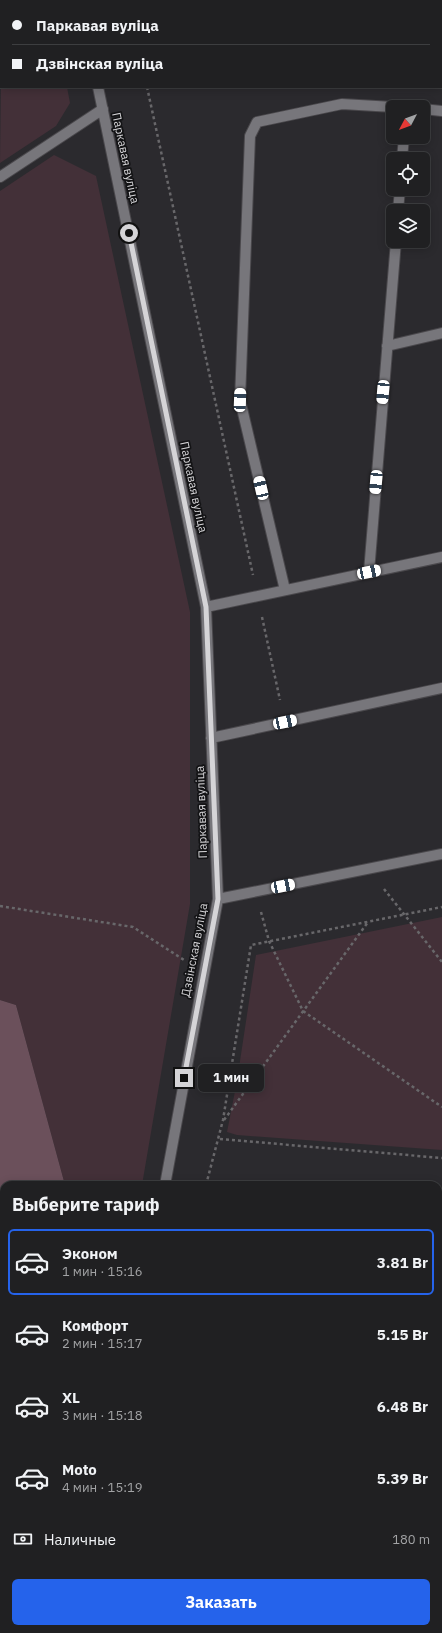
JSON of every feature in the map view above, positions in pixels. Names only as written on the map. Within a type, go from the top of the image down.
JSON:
[{"type":"street","name":"Паркавая вуліца","points":[[98,88],[206,607],[218,899]]},
{"type":"street","points":[[285,590],[240,400],[250,136],[258,122],[342,104],[386,107]]},
{"type":"street","points":[[0,177],[103,109]]},
{"type":"street","points":[[430,110],[442,111]]},
{"type":"street","points":[[369,572],[395,248]]},
{"type":"street","points":[[387,346],[442,334]]},
{"type":"street","points":[[206,607],[442,557]]},
{"type":"street","points":[[211,738],[442,688]]},
{"type":"street","name":"Дзвінская вуліца","points":[[166,1181],[203,972],[218,899],[442,854]]},
{"type":"path","points":[[147,88],[285,722]]},
{"type":"path","points":[[369,869],[442,962]]},
{"type":"path","points":[[254,891],[270,941],[303,1011],[442,1107]]},
{"type":"path","points":[[0,906],[133,927],[203,972]]},
{"type":"path","points":[[207,1181],[220,1139],[251,945],[442,907]]},
{"type":"path","points":[[223,1120],[368,921]]},
{"type":"path","points":[[220,1139],[442,1158]]},
{"type":"shaded area","points":[[1,88],[67,88],[70,103],[56,126],[0,163]]},
{"type":"shaded area","points":[[54,155],[96,176],[190,612],[190,904],[143,1181],[64,1181],[16,1005],[0,1000],[0,191]]},
{"type":"shaded area","points":[[442,917],[442,1150],[237,1135],[227,1132],[237,1081],[256,955]]},
{"type":"shaded area","points":[[0,1000],[16,1005],[64,1181],[0,1181]]},
{"type":"route","points":[[129,233],[206,607],[218,899],[184,1078]]}]
